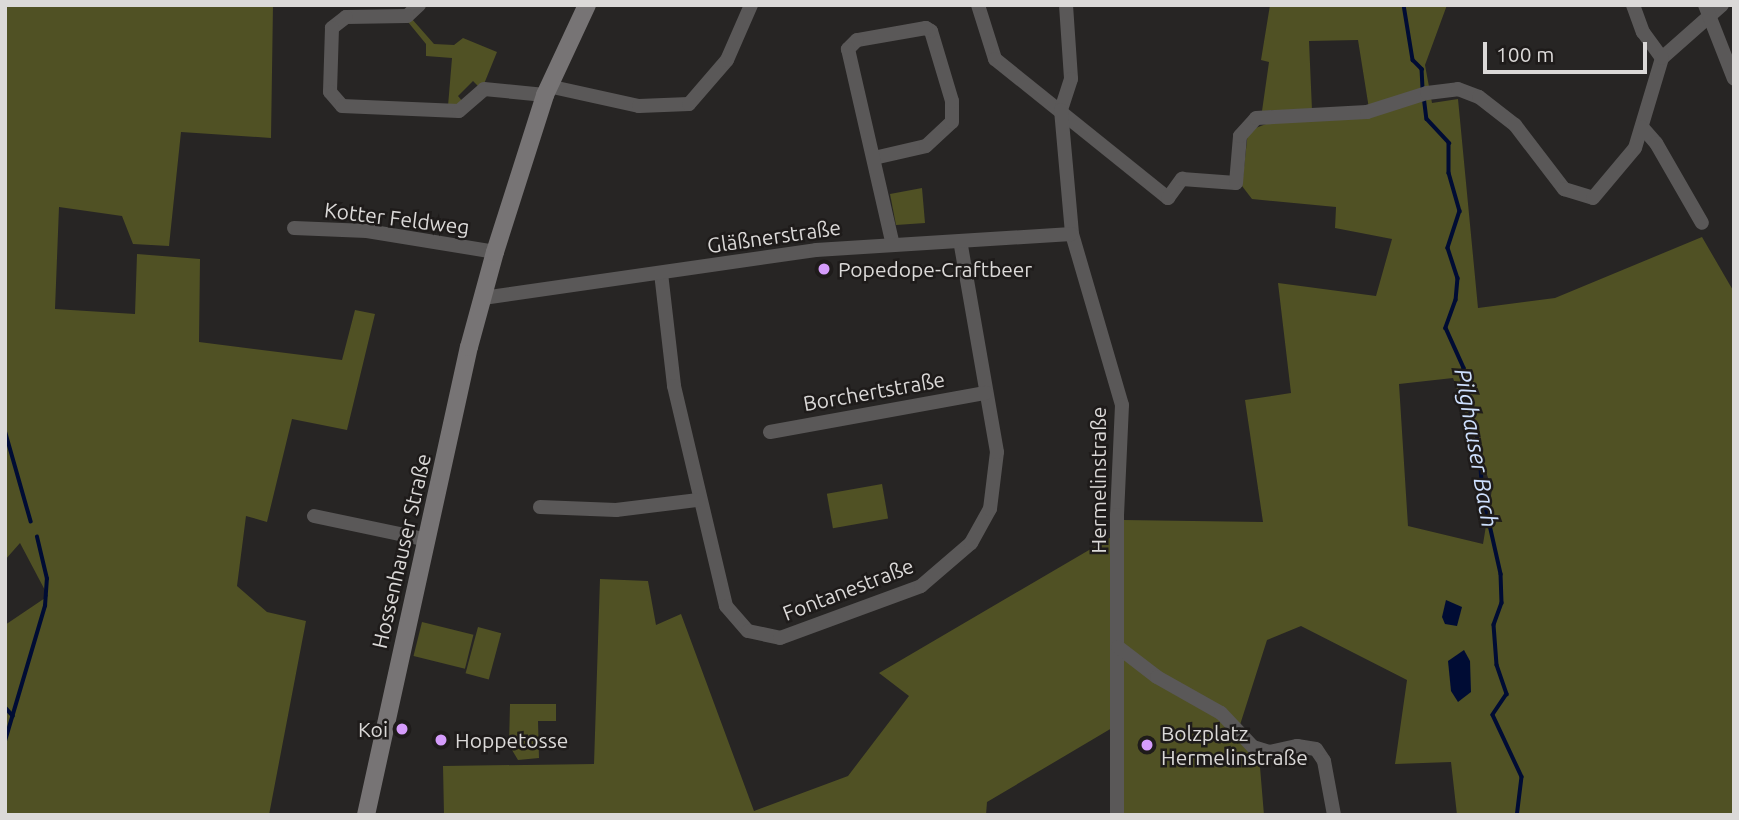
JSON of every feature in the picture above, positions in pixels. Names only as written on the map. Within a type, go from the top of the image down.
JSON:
[{"type":"street","points":[[419,5],[407,16],[346,17],[332,28],[330,92],[342,106],[459,111],[484,89],[547,91],[639,106],[680,107],[697,98],[727,60],[751,5]]},
{"type":"street","name":"Hossenhauser Straße","points":[[366,815],[482,298],[547,91],[587,5]]},
{"type":"street","points":[[978,5],[995,59],[1168,198],[1182,179],[1236,183],[1240,136],[1250,120],[1367,112],[1424,93],[1464,89],[1479,97],[1515,125],[1550,177],[1580,197],[1593,198],[1635,148],[1661,58],[1707,10],[1722,5]]},
{"type":"street","points":[[1061,110],[1071,79],[1066,5]]},
{"type":"street","points":[[1633,5],[1643,32],[1661,58]]},
{"type":"street","points":[[1707,10],[1734,79]]},
{"type":"street","points":[[874,158],[926,146],[952,122],[952,101],[926,28],[849,46],[893,245]]},
{"type":"street","name":"Hermelinstraße","points":[[1061,110],[1072,234],[1122,405],[1117,815]]},
{"type":"street","points":[[1642,127],[1656,143],[1702,223]]},
{"type":"street","name":"Kotter Feldweg","points":[[294,228],[367,231],[495,252]]},
{"type":"street","name":"Gläßnerstraße","points":[[482,298],[810,251],[1072,234]]},
{"type":"street","name":"Fontanestraße","points":[[661,273],[674,386],[698,500],[726,606],[741,626],[756,635],[780,638],[921,586],[949,566],[983,524],[995,486],[997,452],[960,241]]},
{"type":"street","name":"Borchertstraße","points":[[770,432],[985,393]]},
{"type":"street","points":[[540,507],[616,510],[698,500]]},
{"type":"street","points":[[314,516],[428,540]]},
{"type":"street","points":[[1118,647],[1157,677],[1221,713],[1253,747],[1269,752],[1316,749],[1324,761],[1334,815]]},
{"type":"shaded area","points":[[5,5],[273,5],[271,138],[181,132],[169,246],[133,244],[122,216],[59,207],[55,309],[135,314],[137,254],[200,259],[199,342],[342,360],[355,310],[375,314],[347,430],[292,419],[267,522],[246,516],[237,586],[267,612],[306,621],[269,815],[5,815],[5,625],[48,596],[20,543],[5,560]]},
{"type":"shaded area","points":[[1270,5],[1447,5],[1425,65],[1432,103],[1458,99],[1478,308],[1555,298],[1702,237],[1734,292],[1734,815],[1457,815],[1451,762],[1395,764],[1407,680],[1301,626],[1267,640],[1239,728],[1259,755],[1264,815],[1122,815],[1123,520],[1263,522],[1245,400],[1291,393],[1278,283],[1376,296],[1392,239],[1335,228],[1336,207],[1252,199],[1242,186],[1248,131],[1266,124],[1370,115],[1358,40],[1309,41],[1312,110],[1262,111],[1269,62],[1261,60]],"holes":[[[1453,378],[1492,489],[1483,544],[1408,526],[1399,384]]]},
{"type":"shaded area","points":[[412,19],[434,44],[454,45],[463,38],[497,52],[484,84],[480,88],[473,81],[458,96],[463,102],[457,106],[448,106],[452,58],[426,56],[426,44],[408,22]]},
{"type":"shaded area","points":[[922,188],[925,223],[896,225],[890,194]]},
{"type":"shaded area","points":[[882,484],[888,518],[833,528],[827,494]]},
{"type":"shaded area","points":[[1113,536],[1112,728],[987,802],[986,815],[444,815],[443,766],[594,764],[600,579],[648,581],[656,625],[681,614],[754,811],[848,776],[909,696],[879,673]]},
{"type":"shaded area","points":[[422,622],[473,635],[465,669],[414,656]]},
{"type":"shaded area","points":[[478,627],[501,633],[489,680],[466,673]]},
{"type":"shaded area","points":[[510,704],[556,704],[556,721],[538,721],[539,758],[518,760],[509,745]]},
{"type":"water","points":[[1446,600],[1462,607],[1457,626],[1445,624],[1442,617]]},
{"type":"water","points":[[1464,650],[1470,661],[1471,692],[1458,702],[1451,691],[1448,661]]},
{"type":"waterway","name":"Pilghauser Bach","points":[[1404,5],[1413,60],[1422,69],[1423,89]]},
{"type":"waterway","name":"Pilghauser Bach","points":[[1424,96],[1427,119],[1449,143],[1449,173],[1460,211],[1448,248],[1458,278],[1456,300],[1446,328],[1464,368],[1463,382],[1479,444],[1483,494],[1501,574],[1502,603],[1494,625],[1497,665],[1507,694],[1493,715],[1522,777],[1517,815]]},
{"type":"waterway","points":[[5,430],[31,521]]},
{"type":"waterway","points":[[5,741],[45,606],[47,579],[37,537]]},
{"type":"waterway","points":[[5,707],[13,716]]},
{"type":"place","name":"Popedope-Craftbeer","points":[[824,269]]},
{"type":"place","name":"Koi","points":[[402,729]]},
{"type":"place","name":"Hoppetosse","points":[[441,740]]},
{"type":"place","name":"Bolzplatz Hermelinstraße","points":[[1147,745]]}]
